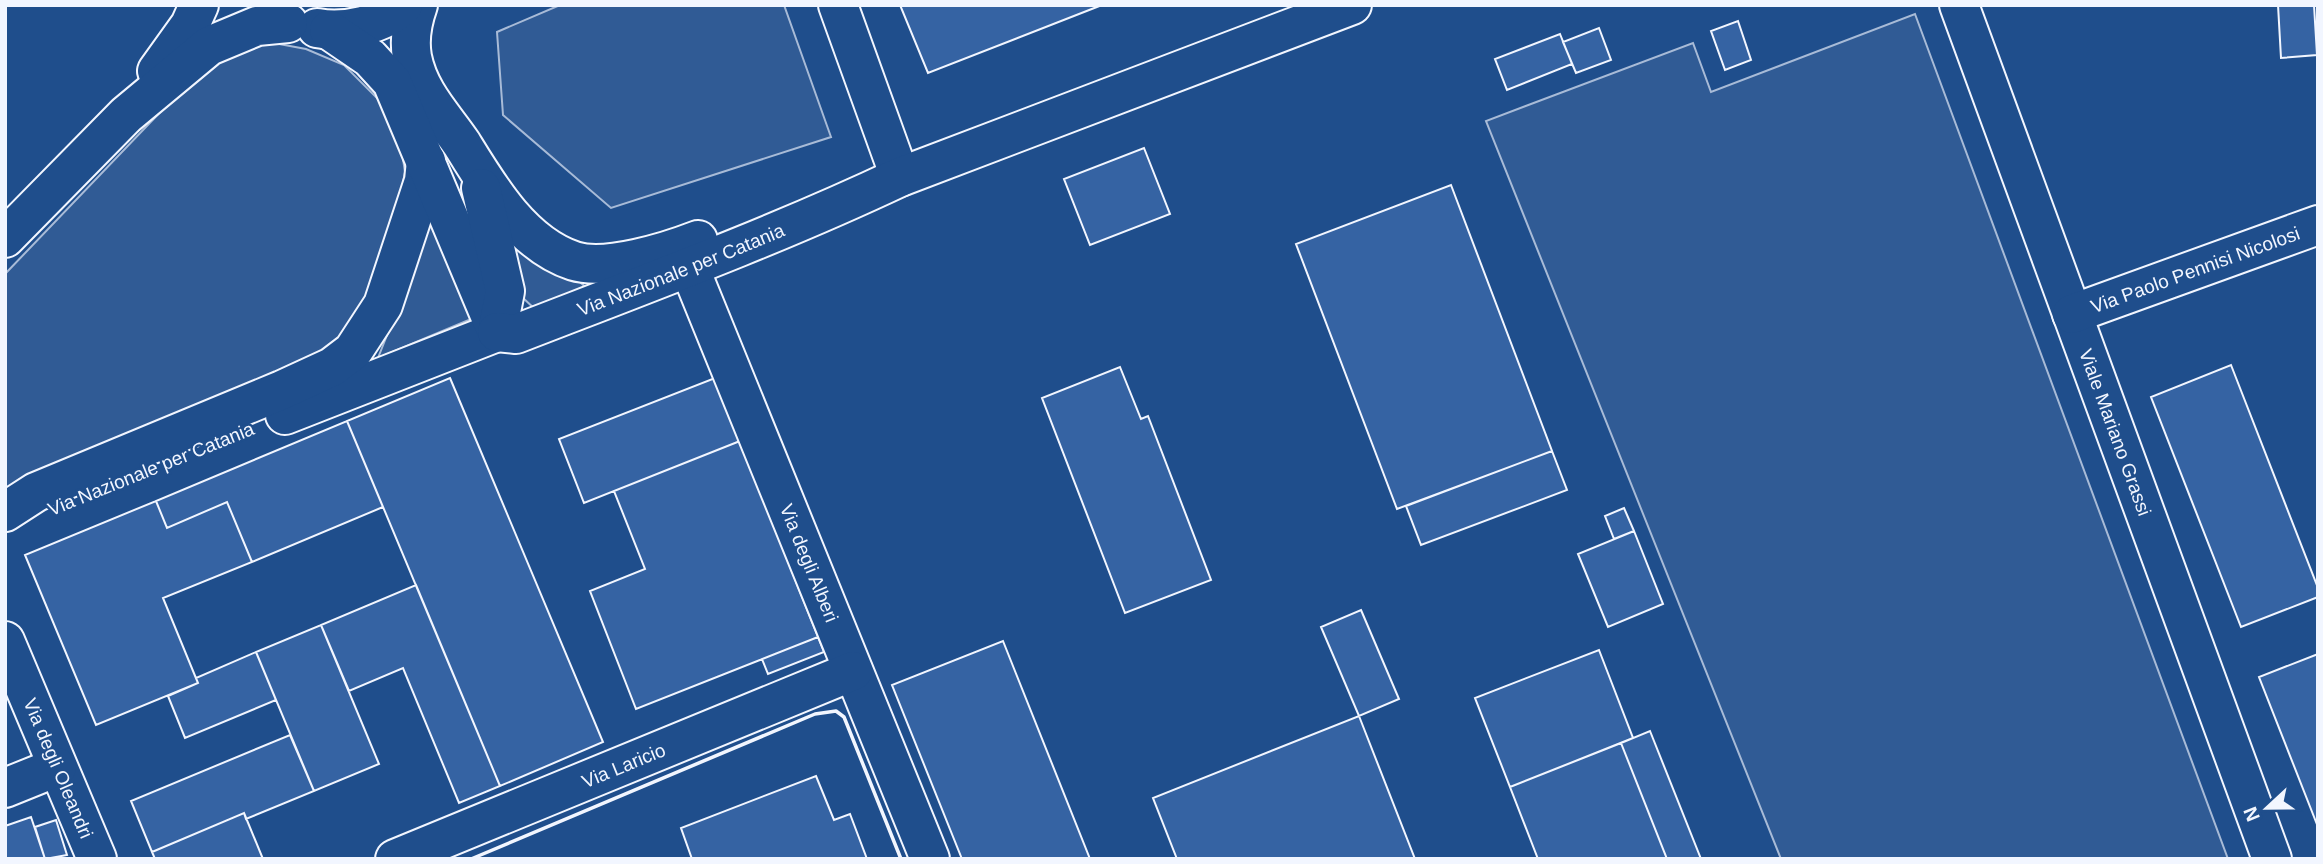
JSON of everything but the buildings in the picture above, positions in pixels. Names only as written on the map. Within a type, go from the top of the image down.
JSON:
[{"type":"street","points":[[126,115],[190,25],[198,5]]},
{"type":"street","points":[[329,30],[365,25],[403,5]]},
{"type":"street","points":[[418,5],[411,22],[412,58],[428,100],[475,168],[517,222],[555,254],[577,262],[604,263],[685,257]]},
{"type":"street","points":[[838,5],[900,177]]},
{"type":"street","name":"Via Nazionale per Catania","points":[[5,524],[32,516],[497,332],[516,334],[685,257],[831,209],[900,177],[1352,5]]},
{"type":"street","name":"Viale Mariano Grassi","points":[[1959,5],[2272,859]]},
{"type":"street","points":[[5,238],[126,115],[209,46],[257,26],[273,14],[329,30],[370,58],[392,82],[497,332]]},
{"type":"street","points":[[5,512],[36,492],[332,367],[353,351],[383,305],[424,181],[426,161]]},
{"type":"street","points":[[475,168],[491,223],[505,290],[497,332]]},
{"type":"street","name":"Via Paolo Pennisi Nicolosi","points":[[2072,314],[2318,225]]},
{"type":"street","name":"Via degli Alberi","points":[[685,257],[930,859]]},
{"type":"street","name":"Via degli Oleandri","points":[[5,641],[90,855]]},
{"type":"street","name":"Via Laricio","points":[[395,859],[853,671]]},
{"type":"street","points":[[5,788],[57,767]]},
{"type":"shaded area","points":[[560,5],[784,5],[831,137],[611,208],[503,115],[497,32]]},
{"type":"shaded area","points":[[1915,14],[2228,859],[1781,859],[1486,121],[1693,43],[1711,92]]},
{"type":"shaded area","points":[[263,41],[306,49],[344,65],[380,101],[400,139],[405,172],[391,245],[354,325],[314,358],[5,490],[5,274],[167,105],[218,58]]},
{"type":"shaded area","points":[[432,213],[476,317],[378,358],[395,315]]},
{"type":"shaded area","points":[[509,233],[572,275],[590,291],[537,311],[522,297]]},
{"type":"wall","points":[[471,859],[815,714],[836,711],[844,717],[901,859]]}]
